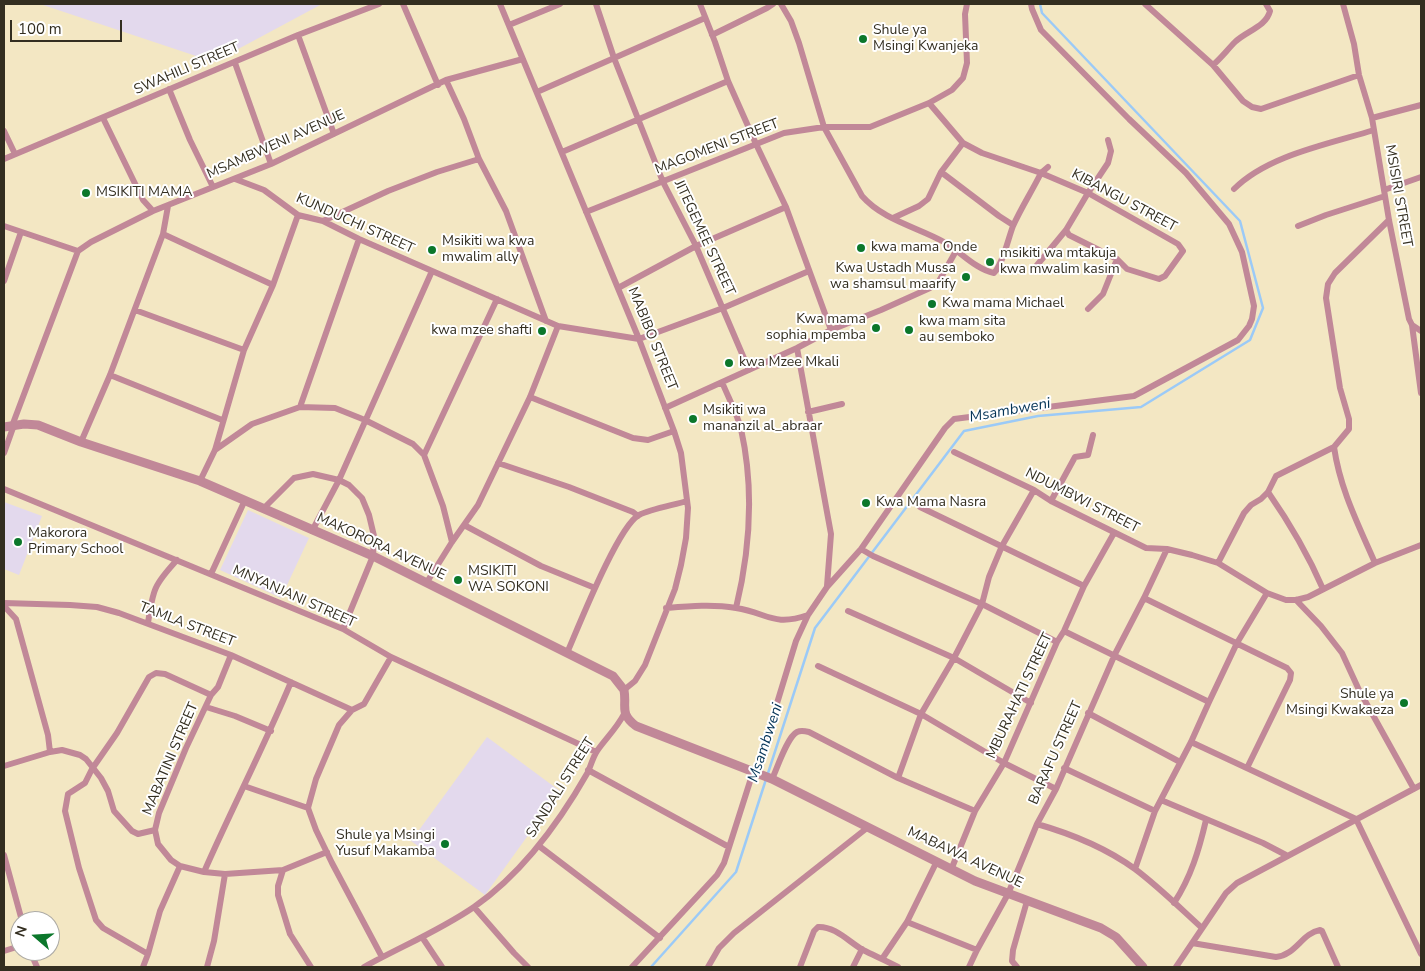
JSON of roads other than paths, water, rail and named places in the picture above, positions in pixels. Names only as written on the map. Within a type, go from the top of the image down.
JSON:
[{"type":"street","name":"SWAHILI STREET","points":[[4,159],[298,35],[379,4]]},
{"type":"street","points":[[403,4],[438,85]]},
{"type":"street","name":"MABIBO STREET","points":[[500,4],[639,339],[674,431],[680,453],[687,501],[686,538],[681,565],[675,589],[645,665],[635,681],[624,690]]},
{"type":"street","points":[[509,25],[560,4]]},
{"type":"street","name":"JITEGEMEE STREET","points":[[596,4],[614,58],[663,182],[696,246],[749,370]]},
{"type":"street","points":[[700,4],[728,81],[786,207],[831,330]]},
{"type":"street","points":[[712,35],[773,4]]},
{"type":"street","points":[[781,4],[791,21],[799,43],[824,127],[862,196],[870,205],[944,242],[974,263],[994,273],[1002,258],[1013,225],[1041,173],[1048,167]]},
{"type":"street","name":"MAGOMENI STREET","points":[[586,212],[784,133],[824,127],[870,127],[929,103],[952,90],[963,78],[967,63],[965,14],[967,4]]},
{"type":"street","points":[[762,775],[765,747],[796,641],[808,615],[827,587],[867,552],[945,428],[954,418],[1134,396],[1233,342],[1245,332],[1252,319],[1254,306],[1244,258],[1237,238],[1229,224],[1186,173],[1041,30],[1031,4]]},
{"type":"street","points":[[1145,4],[1213,66],[1243,101],[1252,108],[1262,109],[1359,75]]},
{"type":"street","points":[[1213,66],[1236,41],[1261,25],[1269,17],[1270,11],[1266,4]]},
{"type":"street","name":"MSISIRI STREET","points":[[1343,4],[1354,44],[1359,75],[1372,118],[1389,220],[1409,319],[1412,325],[1421,393]]},
{"type":"street","points":[[537,92],[705,18]]},
{"type":"street","points":[[298,35],[334,134]]},
{"type":"street","name":"MSAMBWENI AVENUE","points":[[78,251],[91,242],[153,211],[271,164],[446,80],[523,59]]},
{"type":"street","points":[[235,63],[271,164]]},
{"type":"street","points":[[446,80],[464,119],[479,159],[506,211],[546,321]]},
{"type":"street","points":[[562,152],[728,81]]},
{"type":"street","points":[[169,89],[190,140],[213,187]]},
{"type":"street","name":"KIBANGU STREET","points":[[929,103],[964,143],[982,153],[1041,173],[1088,193],[1178,244],[1183,251],[1165,276],[1159,279],[1127,269],[1117,259],[1069,235],[1066,230]]},
{"type":"street","points":[[1372,118],[1421,105]]},
{"type":"street","points":[[103,118],[143,200],[153,211]]},
{"type":"street","points":[[1234,189],[1242,180],[1269,165],[1306,150],[1374,130]]},
{"type":"street","points":[[4,131],[14,154]]},
{"type":"street","points":[[1033,270],[1066,230],[1108,163],[1111,156],[1108,140]]},
{"type":"street","points":[[894,218],[924,203],[928,199],[941,172],[964,143]]},
{"type":"street","points":[[323,221],[388,190],[479,159]]},
{"type":"street","points":[[941,172],[1013,225]]},
{"type":"street","points":[[1298,226],[1421,177]]},
{"type":"street","name":"KUNDUCHI STREET","points":[[235,179],[264,190],[298,215],[323,221],[358,239],[558,326],[639,339]]},
{"type":"street","points":[[82,442],[110,376],[164,234],[168,206]]},
{"type":"street","points":[[618,288],[696,246],[786,207]]},
{"type":"street","points":[[200,481],[215,450],[222,420],[244,350],[273,285],[298,215]]},
{"type":"street","points":[[1218,563],[1244,513],[1251,504],[1261,499],[1268,492],[1276,476],[1334,447],[1349,429],[1340,388],[1326,298],[1328,284],[1344,263],[1360,250],[1389,220]]},
{"type":"street","points":[[4,226],[78,251],[10,426],[4,453]]},
{"type":"street","points":[[4,281],[21,232]]},
{"type":"street","points":[[164,234],[273,285]]},
{"type":"street","points":[[300,406],[358,239]]},
{"type":"street","points":[[665,408],[797,348],[831,330],[930,288],[939,280],[956,251]]},
{"type":"street","points":[[1088,309],[1102,294],[1117,259]]},
{"type":"street","points":[[639,339],[723,308],[808,270]]},
{"type":"street","points":[[312,531],[339,480],[432,271]]},
{"type":"street","points":[[424,455],[497,299]]},
{"type":"street","points":[[135,310],[244,350]]},
{"type":"street","points":[[1412,325],[1421,331]]},
{"type":"street","points":[[427,582],[478,505],[530,397],[558,326]]},
{"type":"street","points":[[797,348],[832,534],[827,587]]},
{"type":"street","points":[[110,376],[222,420]]},
{"type":"street","points":[[722,382],[741,427],[748,488],[749,541],[743,580],[736,608]]},
{"type":"street","points":[[530,397],[633,438],[648,440],[674,431]]},
{"type":"street","points":[[808,412],[842,404]]},
{"type":"street","points":[[215,450],[252,424],[300,406],[335,408],[365,420],[413,444],[424,455],[443,506],[452,542]]},
{"type":"street","name":"MAKORORA AVENUE","points":[[10,426],[38,425],[82,442],[200,481],[264,508],[312,531],[373,556],[613,676],[624,690]]},
{"type":"street","points":[[1051,501],[1075,457],[1088,455],[1093,434]]},
{"type":"street","points":[[1334,447],[1344,493],[1375,562]]},
{"type":"street","name":"NDUMBWI STREET","points":[[954,452],[1034,490],[1051,501],[1146,548],[1167,549],[1218,563],[1267,593],[1286,600],[1296,600]]},
{"type":"street","points":[[498,463],[569,487],[633,512],[638,516]]},
{"type":"street","points":[[264,508],[294,478],[313,474],[339,480],[349,485],[362,498],[369,515],[374,536],[373,556],[342,629]]},
{"type":"street","name":"MNYANJANI STREET","points":[[4,488],[342,629],[391,657],[596,752]]},
{"type":"street","points":[[898,778],[921,714],[954,658],[982,604],[989,577],[1002,546],[1034,490]]},
{"type":"street","points":[[1268,492],[1292,526],[1311,561],[1323,589]]},
{"type":"street","points":[[211,574],[245,500]]},
{"type":"street","points":[[567,653],[595,588],[621,538],[638,516],[687,501]]},
{"type":"street","points":[[920,506],[1084,586]]},
{"type":"street","points":[[464,525],[541,566],[595,588]]},
{"type":"street","name":"MBURAHATI STREET","points":[[951,870],[975,811],[1004,763],[1032,703],[1057,642],[1064,631],[1084,586],[1114,533]]},
{"type":"street","points":[[1414,789],[1359,690],[1342,653],[1321,626],[1296,600],[1323,589],[1375,562],[1421,545]]},
{"type":"street","name":"BARAFU STREET","points":[[969,967],[1008,894],[1037,824],[1056,789],[1114,654],[1144,598],[1167,549]]},
{"type":"street","points":[[867,552],[982,604],[1057,642]]},
{"type":"street","points":[[148,623],[152,593],[160,578],[177,560]]},
{"type":"street","points":[[1135,869],[1155,811],[1191,742],[1237,643],[1267,593]]},
{"type":"street","points":[[1144,598],[1287,668],[1291,673],[1290,680],[1247,768]]},
{"type":"street","points":[[4,605],[16,619],[48,735],[50,752]]},
{"type":"street","name":"TAMLA STREET","points":[[4,605],[70,605],[97,607],[119,612],[231,655],[352,710]]},
{"type":"street","points":[[666,608],[697,605],[736,608],[780,621],[797,619],[808,615]]},
{"type":"street","points":[[848,611],[954,658],[1032,703]]},
{"type":"street","points":[[1064,631],[1208,702]]},
{"type":"street","name":"MABATINI STREET","points":[[231,655],[218,687],[211,695],[183,756],[159,813],[155,830],[158,844],[171,860],[180,866],[204,872],[225,874],[283,870],[327,852]]},
{"type":"street","points":[[382,957],[316,830],[308,808],[316,779],[339,725],[352,710],[364,704],[391,657]]},
{"type":"street","points":[[818,666],[921,714],[1004,763],[1056,789]]},
{"type":"street","points":[[148,954],[104,928],[96,920],[79,868],[65,811],[65,801],[68,794],[85,783],[149,677],[156,673],[165,674],[211,695]]},
{"type":"street","points":[[204,872],[230,813],[271,730],[291,682]]},
{"type":"street","points":[[624,690],[624,714],[636,726],[762,775]]},
{"type":"street","points":[[206,707],[271,730]]},
{"type":"street","points":[[1088,712],[1180,762]]},
{"type":"street","name":"SANDALI STREET","points":[[364,967],[474,907],[526,863],[588,770],[596,752],[619,725],[624,714]]},
{"type":"street","points":[[632,967],[717,875],[762,775],[796,733],[802,731],[809,732],[898,778],[975,811]]},
{"type":"street","points":[[1191,742],[1356,819],[1421,954]]},
{"type":"street","points":[[4,766],[62,750],[80,755],[101,778],[108,791],[114,811],[132,831],[138,834],[155,830]]},
{"type":"street","points":[[1064,768],[1155,811]]},
{"type":"street","points":[[588,770],[729,847]]},
{"type":"street","name":"MABAWA AVENUE","points":[[762,775],[937,861],[951,870],[1008,894],[1102,928],[1116,937],[1143,967]]},
{"type":"street","points":[[1176,967],[1226,893],[1237,883],[1286,855],[1421,785]]},
{"type":"street","points":[[244,786],[308,808]]},
{"type":"street","points":[[1161,800],[1263,842],[1286,855]]},
{"type":"street","points":[[1174,903],[1191,872],[1206,820]]},
{"type":"street","points":[[1037,824],[1064,832],[1096,846],[1135,869],[1202,928]]},
{"type":"street","points":[[708,967],[719,948],[734,933],[867,828]]},
{"type":"street","points":[[539,846],[660,938]]},
{"type":"street","points":[[4,855],[7,881],[18,911]]},
{"type":"street","points":[[882,958],[907,922],[937,861]]},
{"type":"street","points":[[143,967],[160,911],[180,866]]},
{"type":"street","points":[[283,870],[278,886],[278,895],[290,934],[312,967]]},
{"type":"street","points":[[207,967],[214,940],[225,874]]},
{"type":"street","points":[[1017,967],[1012,961],[1013,950],[1028,901]]},
{"type":"street","points":[[474,907],[514,954],[528,967]]},
{"type":"street","points":[[907,922],[977,950]]},
{"type":"street","points":[[800,967],[814,931],[818,927],[825,927],[836,931],[862,949],[898,967]]},
{"type":"street","points":[[1192,943],[1276,957],[1286,956],[1308,935],[1320,930],[1338,967]]},
{"type":"street","points":[[422,937],[442,967]]},
{"type":"street","points":[[853,967],[862,949]]},
{"type":"waterway","name":"Msambweni","points":[[651,967],[736,872],[815,628],[964,431],[1038,416],[1141,407],[1250,340],[1263,308],[1240,221],[1042,13],[1040,4]]},
{"type":"place","name":"Shule ya Msingi Kwanjeka","points":[[863,39]]},
{"type":"place","name":"MSIKITI MAMA","points":[[86,193]]},
{"type":"place","name":"kwa mama Onde","points":[[861,248]]},
{"type":"place","name":"Msikiti wa kwa mwalim ally","points":[[432,250]]},
{"type":"place","name":"msikiti wa mtakuja kwa mwalim kasim","points":[[990,262]]},
{"type":"place","name":"Kwa Ustadh Mussa wa shamsul maarify","points":[[966,277]]},
{"type":"place","name":"Kwa mama Michael","points":[[932,304]]},
{"type":"place","name":"Kwa mama sophia mpemba","points":[[876,328]]},
{"type":"place","name":"kwa mam sita au semboko","points":[[909,330]]},
{"type":"place","name":"kwa mzee shafti","points":[[542,331]]},
{"type":"place","name":"kwa Mzee Mkali","points":[[729,363]]},
{"type":"place","name":"Msikiti wa mananzil al_abraar","points":[[693,419]]},
{"type":"place","name":"Kwa Mama Nasra","points":[[866,503]]},
{"type":"place","name":"Makorora Primary School","points":[[18,542]]},
{"type":"place","name":"MSIKITI WA SOKONI","points":[[458,580]]},
{"type":"place","name":"Shule ya Msingi Kwakaeza","points":[[1404,703]]},
{"type":"place","name":"Shule ya Msingi Yusuf Makamba","points":[[445,844]]}]
